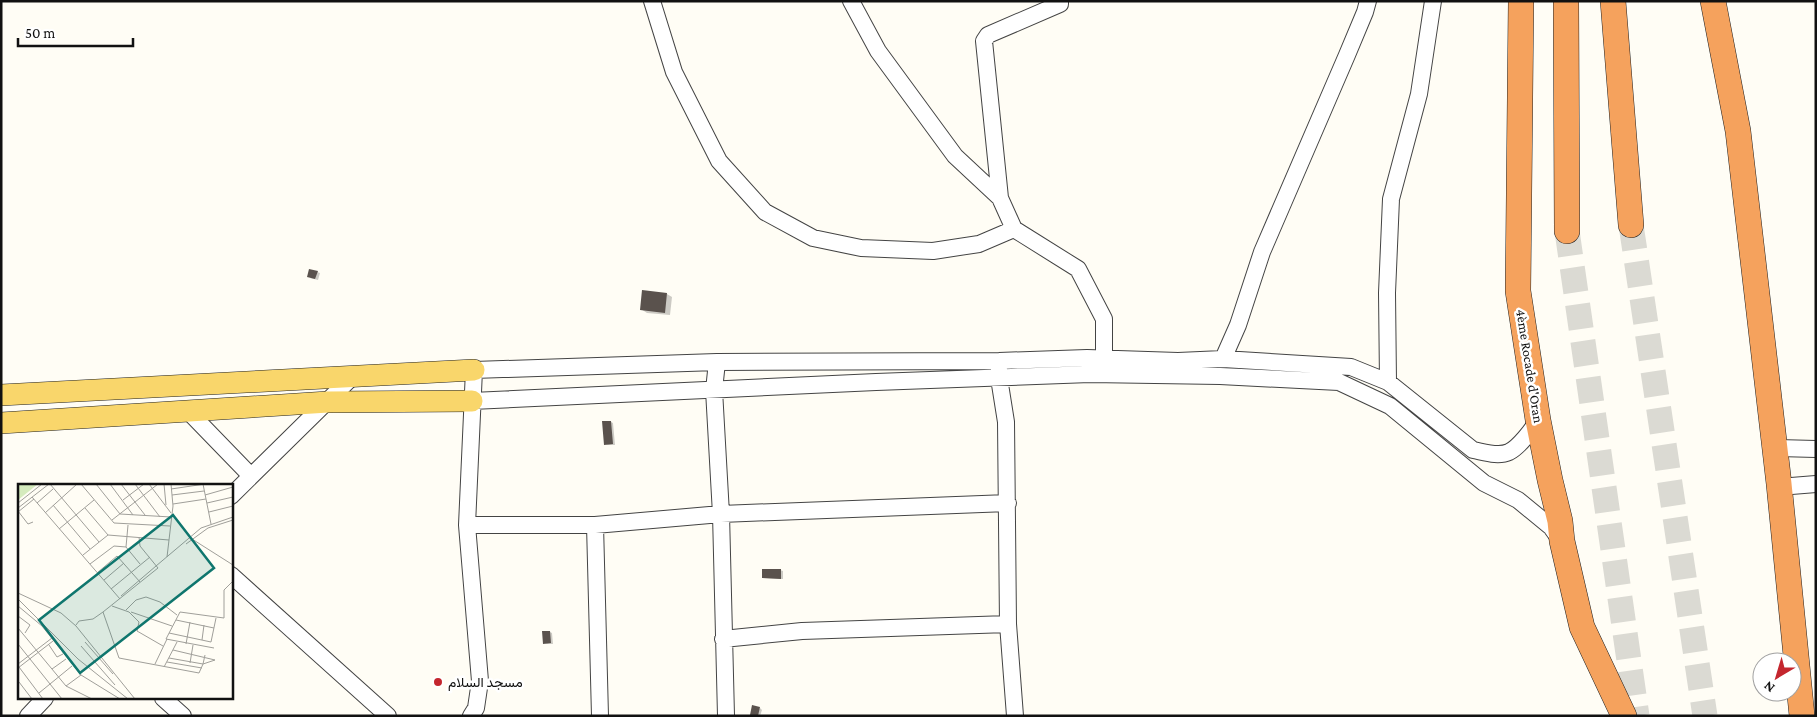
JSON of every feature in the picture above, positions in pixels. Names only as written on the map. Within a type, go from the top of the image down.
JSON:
[{"type":"highway","name":"4ème Rocade d'Oran","points":[[1522,1],[1518,291],[1538,420],[1560,521],[1562,541],[1582,626],[1624,716]]},
{"type":"highway","points":[[1566,1],[1567,231]]},
{"type":"highway","points":[[1613,1],[1631,226]]},
{"type":"highway","points":[[1713,1],[1738,131],[1775,448],[1802,716]]},
{"type":"main road","points":[[1,395],[474,370]]},
{"type":"main road","points":[[1,423],[328,402],[472,401]]},
{"type":"street","points":[[652,1],[674,72],[719,162],[765,212],[813,238],[861,248],[933,252],[978,244],[1014,229]]},
{"type":"street","points":[[851,1],[878,51],[955,156],[1000,198]]},
{"type":"street","points":[[1060,1],[1060,4],[988,35],[984,41],[1000,198],[1014,229],[1078,269],[1104,319],[1104,366]]},
{"type":"street","points":[[1222,359],[1238,325],[1262,252],[1348,55],[1368,1]]},
{"type":"street","points":[[1390,406],[1393,385],[1388,293],[1391,198],[1419,94],[1433,1]]},
{"type":"street","points":[[472,401],[999,378],[1104,366],[1222,359],[1351,367],[1393,385],[1474,450],[1485,453],[1497,454],[1508,452],[1530,433],[1538,420]]},
{"type":"street","points":[[999,361],[999,378],[1006,422],[1008,624],[1014,716]]},
{"type":"street","points":[[471,716],[476,708],[480,681],[467,525],[474,370],[717,362],[999,361],[1104,366],[1220,376],[1338,382],[1390,406],[1484,483],[1518,500],[1551,527],[1562,541]]},
{"type":"street","points":[[717,362],[714,390],[721,514],[726,716]]},
{"type":"street","points":[[232,495],[353,376]]},
{"type":"street","points":[[188,411],[251,476]]},
{"type":"street","points":[[1775,448],[1816,449]]},
{"type":"street","points":[[1779,487],[1816,484]]},
{"type":"street","points":[[467,525],[596,525],[721,514],[1008,503]]},
{"type":"street","points":[[596,525],[600,716]]},
{"type":"street","points":[[232,576],[388,716]]},
{"type":"street","points":[[724,639],[802,631],[1008,624]]},
{"type":"street","points":[[30,715],[43,700]]},
{"type":"street","points":[[165,700],[183,716]]},
{"type":"building","points":[[309,269],[318,271],[315,279],[307,277]]},
{"type":"building","points":[[642,290],[667,293],[665,313],[640,310]]},
{"type":"building","points":[[602,421],[611,421],[613,444],[604,445]]},
{"type":"building","points":[[762,569],[781,569],[781,579],[762,578]]},
{"type":"building","points":[[542,631],[550,631],[551,643],[543,644]]},
{"type":"building","points":[[752,705],[760,707],[758,716],[750,715]]},
{"type":"tunnel","points":[[1631,225],[1705,716]]},
{"type":"tunnel","points":[[1567,231],[1637,716]]},
{"type":"place","name":"مسجد السلام","points":[[438,682]]}]
